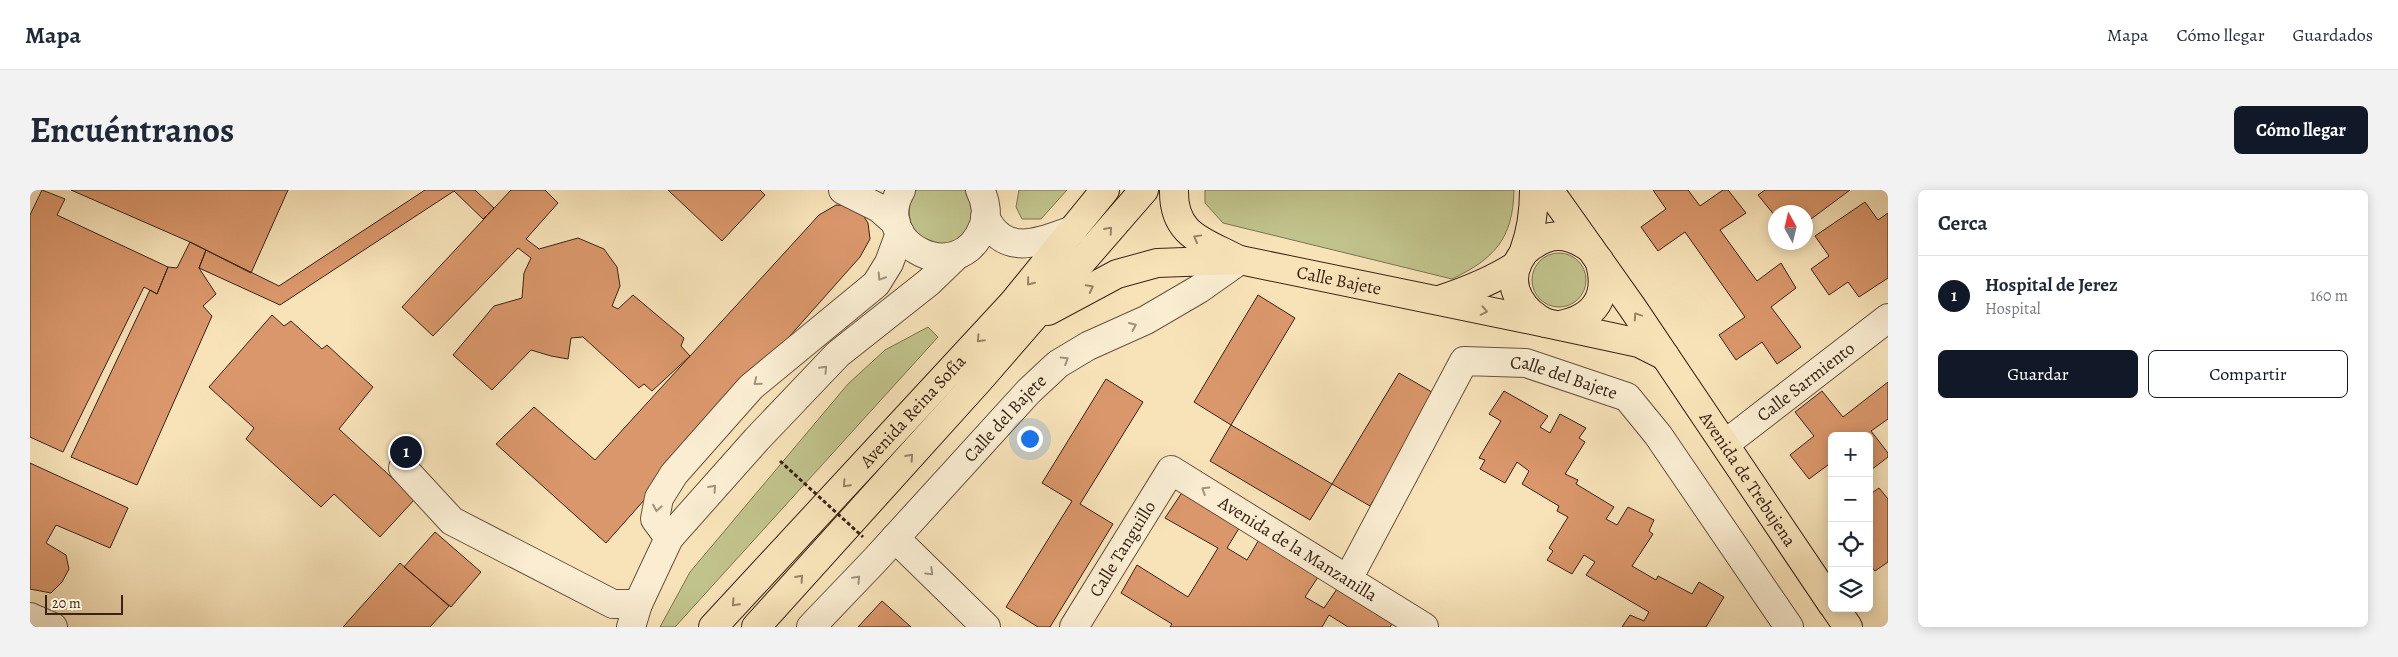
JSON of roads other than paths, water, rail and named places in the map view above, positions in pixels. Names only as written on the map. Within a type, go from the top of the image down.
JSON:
[{"type":"main road","name":"Avenida Reina Sofía","points":[[714,627],[1013,303],[1106,190]]},
{"type":"main road","name":"Avenida Reina Sofía","points":[[756,627],[1032,320],[1144,190]]},
{"type":"main road","points":[[1174,190],[1174,206],[1177,218],[1190,234],[1240,260]]},
{"type":"main road","name":"Avenida de Trebujena","points":[[1534,190],[1532,221],[1514,279],[1516,293],[1522,306],[1533,317],[1553,324],[1639,343],[1665,356]]},
{"type":"main road","name":"Avenida de Trebujena","points":[[1549,190],[1665,356],[1828,598]]},
{"type":"main road","name":"Avenida de Trebujena","points":[[1520,258],[1535,243],[1548,237],[1563,236],[1578,240],[1594,254],[1603,274],[1603,289],[1597,303],[1587,315],[1574,322],[1553,324]]},
{"type":"main road","points":[[1436,301],[1495,279],[1520,258]]},
{"type":"main road","points":[[1032,320],[1116,274],[1158,263],[1240,260]]},
{"type":"main road","name":"Calle Bajete","points":[[1240,260],[1553,324]]},
{"type":"main road","points":[[1838,612],[1848,627]]},
{"type":"street","points":[[843,190],[879,208],[898,228]]},
{"type":"street","points":[[901,190],[895,211],[898,228],[903,239],[914,250],[927,256],[942,258],[957,255]]},
{"type":"street","points":[[983,198],[998,236],[1009,242],[1034,244],[1073,230]]},
{"type":"street","points":[[403,468],[452,521],[634,616],[669,538],[756,439],[838,354],[929,282],[957,255],[970,247],[980,236],[983,198]]},
{"type":"street","points":[[669,538],[655,519],[659,498],[674,474],[751,387],[876,284],[889,264],[898,228]]},
{"type":"street","name":"Calle del Bajete","points":[[811,627],[895,538],[1029,390],[1058,364],[1088,346],[1146,320],[1199,289],[1240,260]]},
{"type":"street","name":"Calle Sarmiento","points":[[1725,444],[1888,318]]},
{"type":"street","name":"Calle del Bajete","points":[[1348,579],[1464,361],[1526,364],[1627,397],[1658,435],[1789,627]]},
{"type":"street","name":"Avenida de la Manzanilla","points":[[1171,470],[1422,626]]},
{"type":"street","name":"Calle Tanguillo","points":[[1074,627],[1171,470]]},
{"type":"street","points":[[895,538],[986,627]]},
{"type":"street","points":[[30,617],[53,627]]},
{"type":"place","name":"Hospital de Jerez","points":[[406,452]]}]
